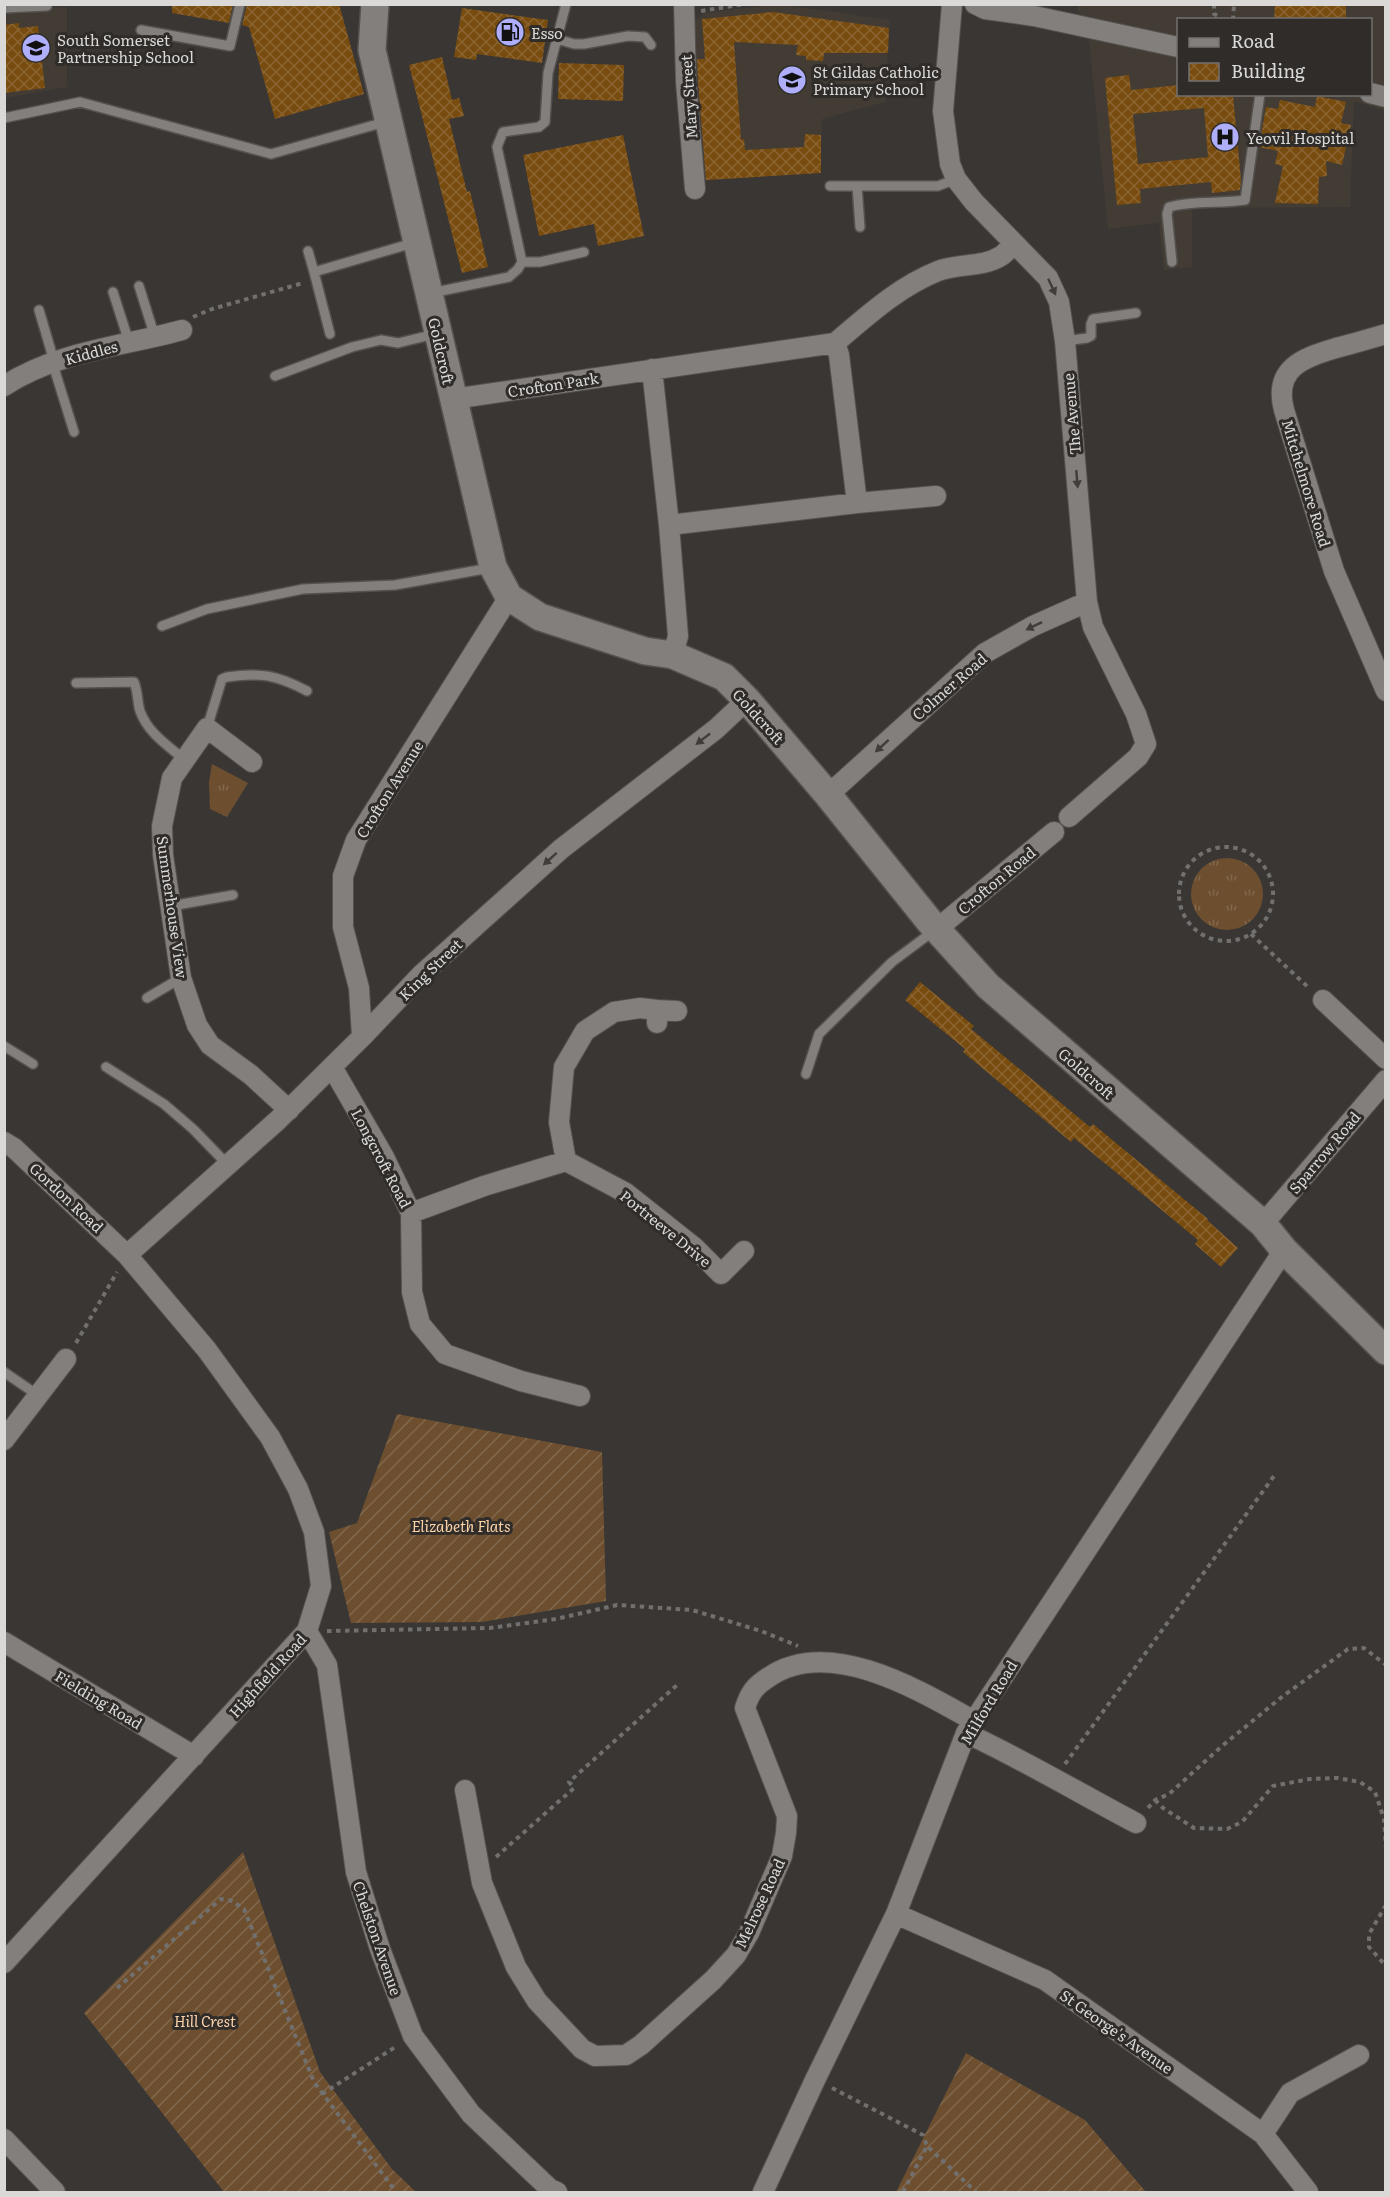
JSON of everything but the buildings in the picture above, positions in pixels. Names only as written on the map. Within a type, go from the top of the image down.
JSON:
[{"type":"street","name":"Goldcroft","points":[[375,4],[372,50],[388,122],[493,567],[509,597],[540,617],[645,651],[673,655],[724,676],[828,795],[937,929],[988,986],[1263,1224],[1284,1250],[1386,1351]]},
{"type":"street","name":"The Avenue","points":[[952,4],[944,111],[950,164],[956,179],[974,202],[1048,278],[1059,302],[1065,341],[1088,602],[1093,627],[1136,714],[1146,744],[1138,757],[1069,818]]},
{"type":"street","points":[[975,4],[985,9],[1034,16],[1177,47]]},
{"type":"street","name":"Mary Street","points":[[684,9],[686,82],[695,189]]},
{"type":"street","points":[[857,503],[839,355],[835,343],[883,302],[906,287],[940,270],[984,263],[1002,256],[1014,243]]},
{"type":"street","name":"Kiddles","points":[[4,386],[24,373],[54,361],[94,349],[182,330]]},
{"type":"street","name":"Mitchelmore Road","points":[[1386,334],[1304,359],[1290,370],[1281,393],[1284,410],[1334,572],[1386,691]]},
{"type":"street","name":"Crofton Park","points":[[453,399],[835,343]]},
{"type":"street","points":[[652,369],[669,525],[678,636],[673,655]]},
{"type":"street","points":[[669,525],[936,496]]},
{"type":"street","name":"Crofton Avenue","points":[[362,1037],[359,988],[344,927],[343,876],[356,840],[509,597]]},
{"type":"street","name":"Colmer Road","points":[[828,795],[985,653],[1033,626],[1088,602]]},
{"type":"street","name":"King Street","points":[[127,1255],[289,1110],[421,975],[561,849],[716,729],[747,700]]},
{"type":"street","points":[[207,728],[252,762]]},
{"type":"street","name":"Summerhouse View","points":[[207,728],[172,778],[162,826],[163,855],[182,978],[197,1025],[210,1045],[251,1075],[289,1110]]},
{"type":"street","name":"Crofton Road","points":[[937,929],[1054,832]]},
{"type":"street","points":[[1323,1000],[1386,1059]]},
{"type":"street","points":[[411,1214],[484,1186],[566,1161],[558,1122],[564,1067],[585,1031],[614,1012],[640,1008],[657,1017],[677,1011]]},
{"type":"street","name":"Longcroft Road","points":[[332,1067],[384,1157],[411,1214],[412,1292],[420,1324],[445,1354],[521,1381],[580,1396]]},
{"type":"street","name":"Sparrow Road","points":[[1263,1224],[1386,1080]]},
{"type":"street","name":"Gordon Road","points":[[4,1142],[14,1148],[127,1255]]},
{"type":"street","name":"Portreeve Drive","points":[[566,1161],[626,1193],[694,1247],[721,1274],[744,1251]]},
{"type":"street","name":"Milford Road","points":[[763,2193],[896,1914],[970,1727],[1284,1250]]},
{"type":"street","name":"Highfield Road","points":[[4,1964],[307,1631],[321,1586],[314,1532],[298,1489],[270,1437],[207,1350],[127,1255]]},
{"type":"street","points":[[4,1440],[66,1359]]},
{"type":"street","name":"Chelston Avenue","points":[[307,1631],[327,1665],[356,1872],[380,1949],[413,2036],[471,2114],[557,2193]]},
{"type":"street","name":"Fielding Road","points":[[4,1642],[194,1756]]},
{"type":"street","name":"Melrose Road","points":[[465,1790],[482,1883],[516,1967],[537,2001],[582,2049],[595,2056],[626,2055],[641,2045],[706,1986],[736,1954],[749,1933],[782,1856],[787,1815],[745,1708],[749,1694],[760,1683],[781,1669],[812,1661],[843,1664],[912,1686],[970,1727]]},
{"type":"street","points":[[970,1727],[1054,1780],[1136,1823]]},
{"type":"street","name":"St George's Avenue","points":[[896,1914],[1045,1980],[1263,2134],[1308,2193]]},
{"type":"street","points":[[1263,2134],[1290,2093],[1359,2055]]},
{"type":"street","points":[[4,2139],[55,2193]]},
{"type":"lane","points":[[141,30],[230,45],[240,4]]},
{"type":"lane","points":[[429,294],[509,277],[522,262],[497,147],[503,132],[539,126],[544,122],[548,73],[566,4]]},
{"type":"lane","points":[[4,8],[47,6]]},
{"type":"lane","points":[[557,39],[574,44],[584,44],[628,36],[645,37],[651,45]]},
{"type":"lane","points":[[1172,262],[1167,214],[1169,207],[1189,202],[1245,200],[1260,96]]},
{"type":"lane","points":[[4,118],[80,102],[271,154],[388,122]]},
{"type":"lane","points":[[830,186],[938,186],[956,179]]},
{"type":"lane","points":[[857,186],[860,227]]},
{"type":"lane","points":[[314,276],[416,242]]},
{"type":"lane","points":[[308,250],[330,334]]},
{"type":"lane","points":[[522,262],[540,262],[585,252]]},
{"type":"lane","points":[[140,286],[155,337]]},
{"type":"lane","points":[[113,292],[129,342]]},
{"type":"lane","points":[[39,310],[74,432]]},
{"type":"lane","points":[[1065,341],[1090,336],[1093,319],[1136,313]]},
{"type":"lane","points":[[274,376],[352,347],[381,340],[398,343],[438,334]]},
{"type":"lane","points":[[162,626],[207,609],[303,589],[395,585],[493,567]]},
{"type":"lane","points":[[207,728],[222,679],[226,676],[273,676],[285,679],[307,691]]},
{"type":"lane","points":[[76,683],[134,682],[138,703],[146,724],[160,740],[185,760]]},
{"type":"lane","points":[[171,906],[233,895]]},
{"type":"lane","points":[[806,1074],[819,1034],[892,962],[937,929]]},
{"type":"lane","points":[[147,998],[182,978]]},
{"type":"lane","points":[[4,1046],[33,1064]]},
{"type":"lane","points":[[106,1067],[164,1104],[193,1129],[228,1165]]},
{"type":"lane","points":[[4,1372],[39,1395]]},
{"type":"path","points":[[684,9],[745,4]]},
{"type":"path","points":[[1215,4],[1214,14],[1220,18]]},
{"type":"path","points":[[182,330],[187,320],[212,309],[314,276]]},
{"type":"path","points":[[1221,847],[1237,848],[1251,854],[1263,865],[1270,879],[1273,894],[1270,910],[1262,924],[1251,934],[1237,940],[1222,941],[1207,937],[1194,929],[1184,917],[1179,903],[1179,887],[1183,873],[1193,860],[1206,851],[1221,847]]},
{"type":"path","points":[[1251,934],[1323,1000]]},
{"type":"path","points":[[66,1359],[127,1255]]},
{"type":"path","points":[[1054,1780],[1274,1476]]},
{"type":"path","points":[[307,1631],[490,1628],[556,1618],[617,1605],[692,1610],[761,1631],[802,1647]]},
{"type":"path","points":[[1136,1823],[1155,1800],[1169,1794],[1221,1746],[1274,1703],[1348,1649],[1364,1648],[1386,1665]]},
{"type":"path","points":[[480,1871],[574,1788],[569,1782],[677,1685]]},
{"type":"path","points":[[1155,1800],[1163,1808],[1194,1828],[1227,1829],[1242,1822],[1273,1786],[1310,1779],[1337,1778],[1360,1782],[1375,1792],[1384,1820],[1386,1848]]},
{"type":"path","points":[[117,1988],[221,1899],[232,1901],[244,1909],[314,2082],[396,2193]]},
{"type":"path","points":[[1386,1905],[1369,1934],[1369,1947],[1386,1966]]},
{"type":"path","points":[[322,2094],[413,2036]]},
{"type":"path","points":[[815,2080],[923,2135],[927,2146],[976,2193]]},
{"type":"path","points":[[903,2193],[927,2146]]},
{"type":"shaded area","name":"St Gildas Catholic Primary School","points":[[778,4],[890,20],[885,102],[822,119],[821,173],[702,181],[694,22],[704,13]]},
{"type":"shaded area","name":"Yeovil Hospital","points":[[1078,4],[1385,5],[1385,111],[1354,101],[1350,207],[1192,208],[1192,267],[1164,270],[1159,223],[1108,229],[1089,40]]},
{"type":"shaded area","name":"South Somerset Partnership School","points":[[67,7],[67,87],[5,98],[4,9]]},
{"type":"green space","points":[[212,764],[248,783],[227,817],[210,809],[209,782]]},
{"type":"green space","points":[[1227,858],[1247,864],[1257,874],[1263,894],[1257,914],[1247,924],[1227,930],[1207,924],[1197,914],[1191,894],[1197,874],[1207,864]]},
{"type":"green space","name":"Elizabeth Flats","points":[[397,1414],[602,1452],[606,1601],[482,1622],[351,1623],[329,1532],[357,1523]]},
{"type":"green space","name":"Hill Crest","points":[[243,1852],[320,2072],[392,2169],[416,2192],[224,2192],[84,2013]]},
{"type":"green space","points":[[966,2053],[1085,2120],[1146,2192],[896,2192]]},
{"type":"place","name":"Esso","points":[[510,32]]},
{"type":"place","name":"South Somerset Partnership School","points":[[36,48]]},
{"type":"place","name":"St Gildas Catholic Primary School","points":[[792,80]]},
{"type":"place","name":"Yeovil Hospital","points":[[1225,137]]}]
